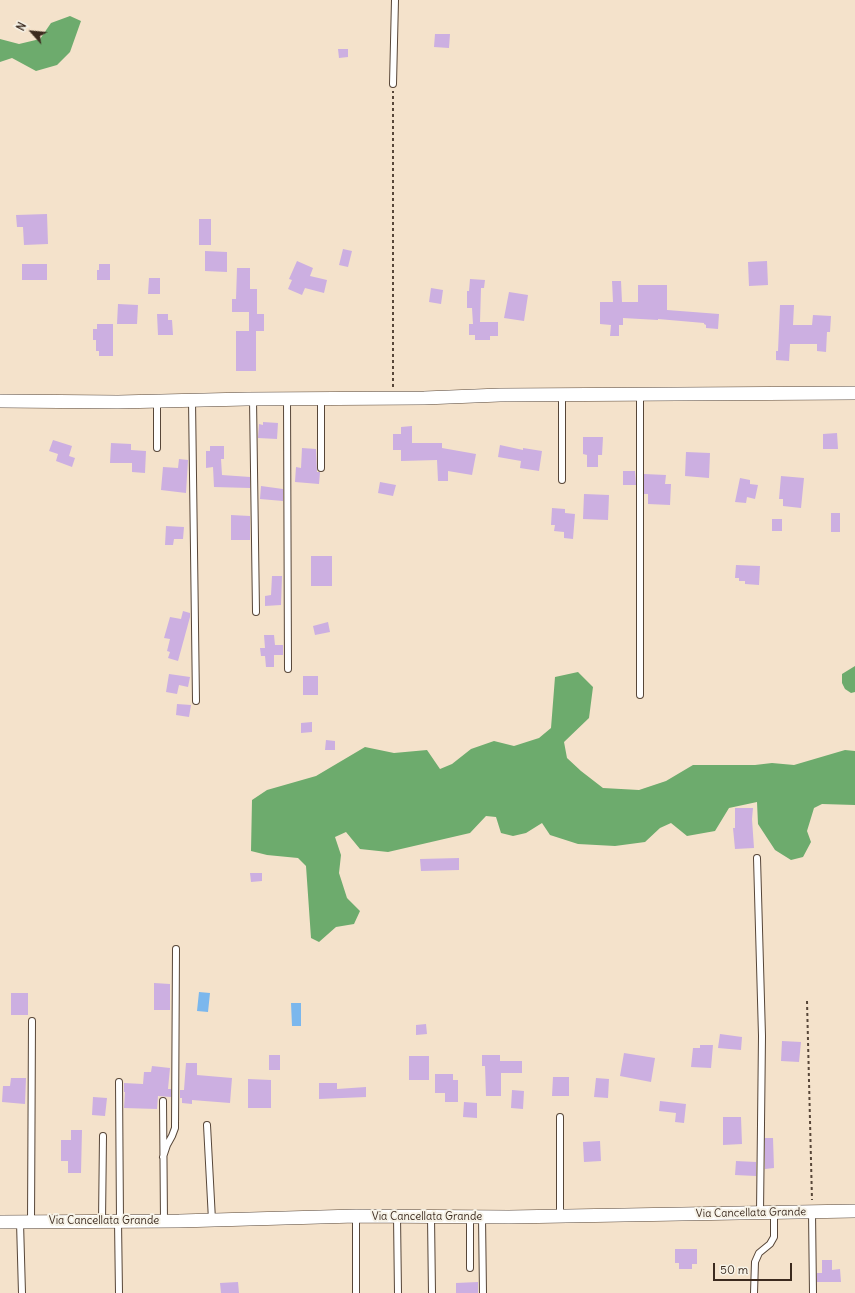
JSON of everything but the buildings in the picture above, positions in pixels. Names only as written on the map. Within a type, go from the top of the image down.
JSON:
[{"type":"street","points":[[0,401],[393,399],[562,394],[855,394]]},
{"type":"street","name":"Via Cancellata Grande","points":[[0,1222],[164,1221],[356,1216],[476,1217],[855,1211]]},
{"type":"lane","points":[[393,84],[395,0]]},
{"type":"lane","points":[[562,394],[562,480]]},
{"type":"lane","points":[[640,394],[640,695]]},
{"type":"lane","points":[[253,399],[256,612]]},
{"type":"lane","points":[[287,399],[288,669]]},
{"type":"lane","points":[[321,399],[321,468]]},
{"type":"lane","points":[[192,400],[196,701]]},
{"type":"lane","points":[[157,401],[157,448]]},
{"type":"lane","points":[[757,858],[762,1036],[760,1212]]},
{"type":"lane","points":[[164,1157],[167,1145],[175,1128],[176,949]]},
{"type":"lane","points":[[22,1293],[32,1021]]},
{"type":"lane","points":[[119,1082],[119,1293]]},
{"type":"lane","points":[[163,1101],[164,1221]]},
{"type":"lane","points":[[560,1117],[560,1216]]},
{"type":"lane","points":[[207,1125],[212,1220]]},
{"type":"lane","points":[[102,1222],[103,1136]]},
{"type":"lane","points":[[754,1293],[755,1262],[759,1253],[770,1244],[774,1237],[774,1212]]},
{"type":"lane","points":[[812,1212],[813,1293]]},
{"type":"lane","points":[[356,1216],[356,1293]]},
{"type":"lane","points":[[397,1216],[398,1293]]},
{"type":"lane","points":[[431,1217],[432,1293]]},
{"type":"lane","points":[[470,1268],[476,1217]]},
{"type":"lane","points":[[476,1217],[483,1293]]},
{"type":"path","points":[[393,84],[393,399]]},
{"type":"path","points":[[807,1001],[812,1212]]},
{"type":"green space","points":[[70,16],[81,21],[70,52],[57,65],[36,71],[12,58],[0,62],[0,39],[19,44],[40,39],[51,23]]},
{"type":"green space","points":[[855,666],[855,692],[851,693],[845,689],[842,683],[842,674]]},
{"type":"green space","points":[[578,672],[593,687],[589,718],[564,742],[567,758],[603,788],[639,790],[666,781],[693,765],[755,765],[772,763],[794,765],[845,750],[855,751],[855,805],[822,804],[814,808],[807,831],[811,842],[803,857],[791,860],[775,850],[758,824],[757,802],[729,808],[715,831],[687,836],[671,823],[660,828],[645,842],[615,846],[578,844],[550,835],[542,823],[526,833],[513,836],[501,833],[496,817],[486,816],[470,833],[388,852],[360,849],[346,832],[335,837],[341,855],[339,873],[347,898],[360,911],[354,924],[336,927],[319,942],[311,938],[306,866],[298,858],[267,855],[251,851],[252,800],[267,790],[316,776],[365,747],[394,753],[427,750],[440,769],[452,764],[471,749],[494,741],[514,746],[539,738],[551,728],[555,677]]},
{"type":"water","points":[[199,992],[210,993],[208,1012],[197,1011]]},
{"type":"water","points":[[291,1003],[301,1003],[301,1026],[292,1026]]}]
